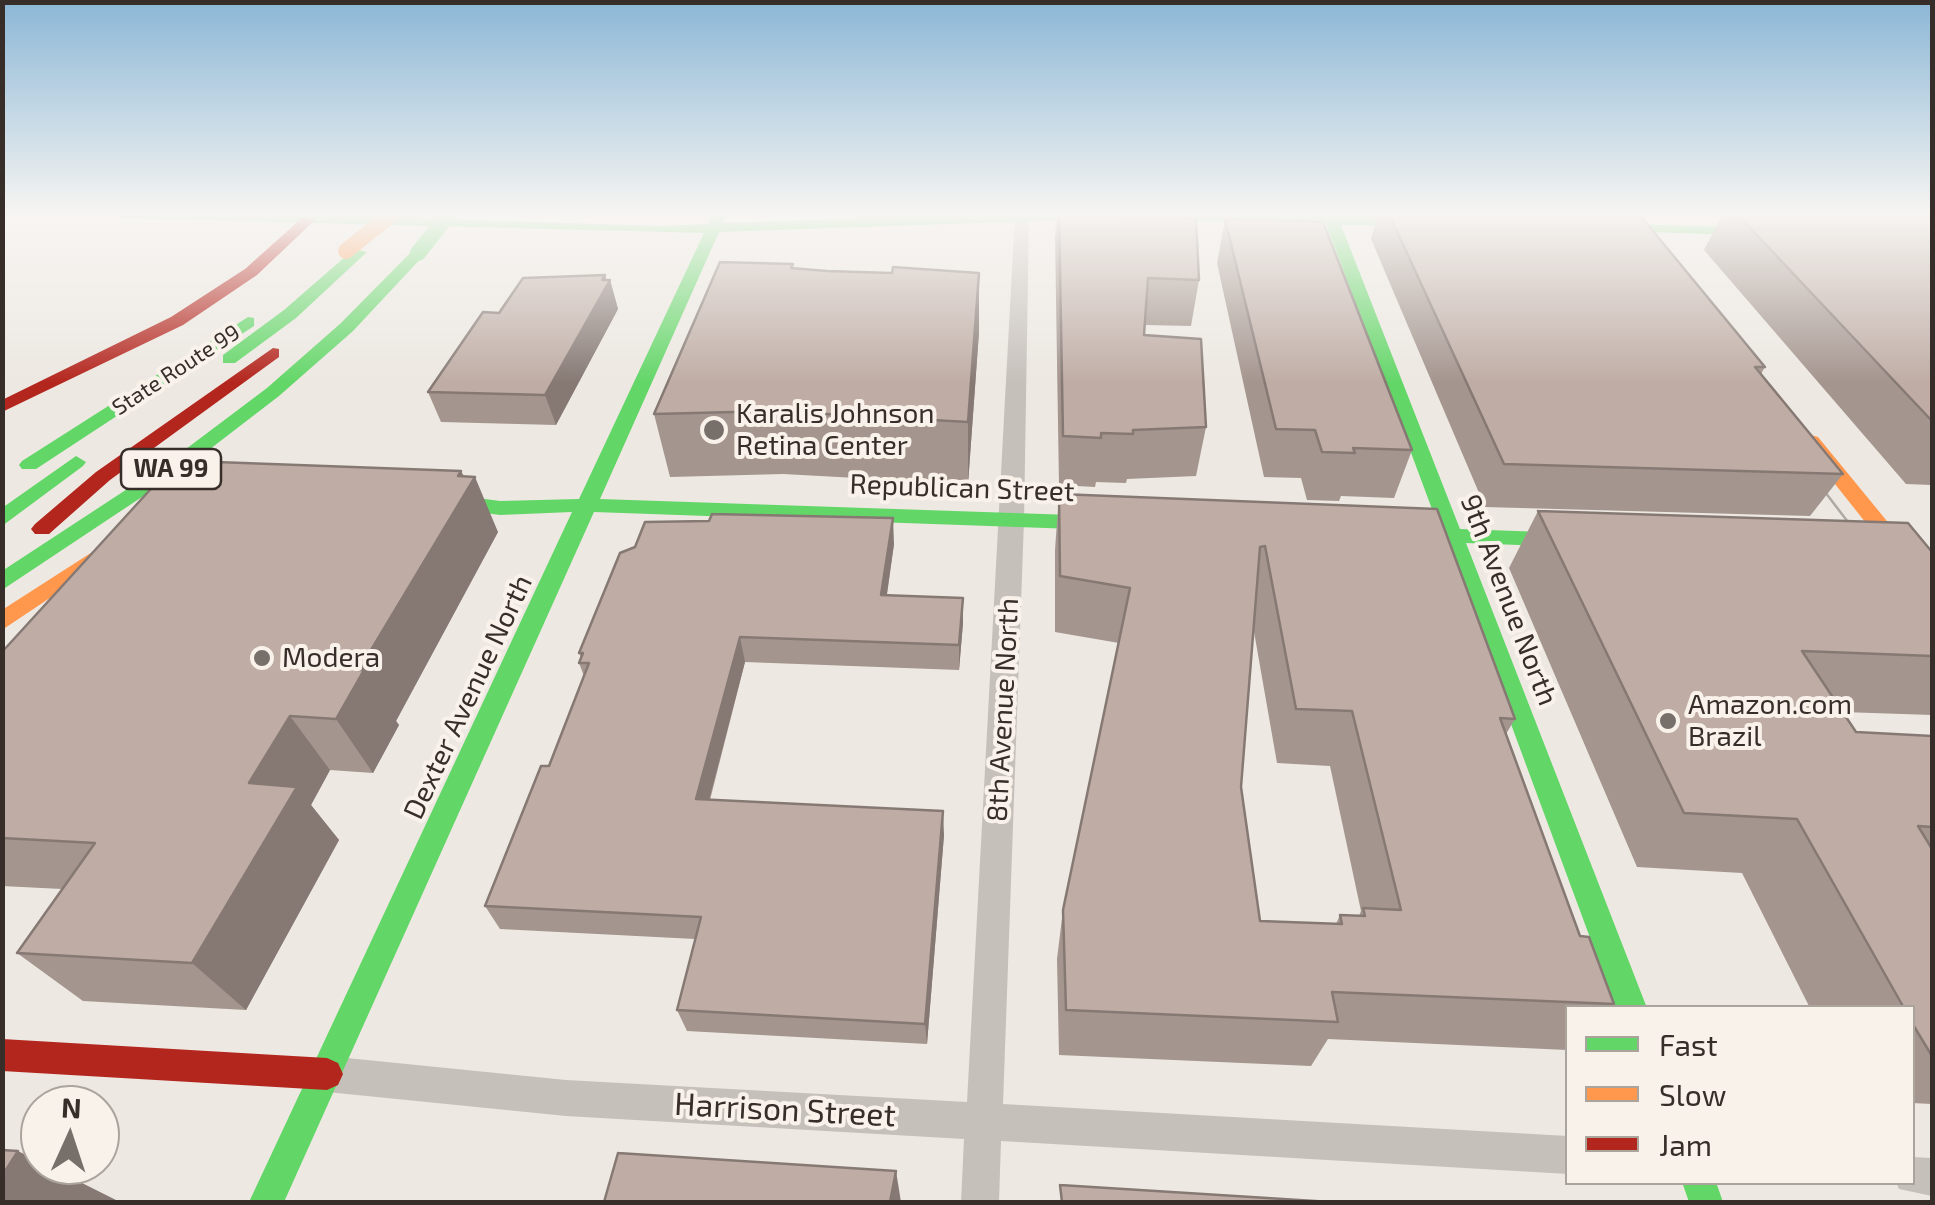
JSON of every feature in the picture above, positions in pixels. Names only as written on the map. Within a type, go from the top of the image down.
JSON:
[{"type":"main road","points":[[2,408],[177,322],[253,270]]},
{"type":"main road","name":"State Route 99","points":[[2,482],[213,347],[324,270]]},
{"type":"main road","points":[[6,516],[87,454],[248,346],[331,270]]},
{"type":"main road","points":[[2,570],[59,512],[125,459],[303,331],[371,270]]},
{"type":"main road","name":"WA 99","points":[[2,582],[162,475],[273,392],[347,327],[402,270]]},
{"type":"main road","name":"Dexter Avenue North","points":[[266,1202],[695,270]]},
{"type":"main road","name":"9th Avenue North","points":[[1351,270],[1631,1005]]},
{"type":"main road","points":[[1792,418],[1932,590]]},
{"type":"main road","name":"Republican Street","points":[[404,492],[500,508],[588,505],[1121,524]]},
{"type":"main road","points":[[2,622],[105,550],[152,524]]},
{"type":"main road","points":[[1368,532],[1603,541]]},
{"type":"main road","points":[[1870,550],[1932,552]]},
{"type":"main road","name":"Harrison Street","points":[[2,1055],[327,1074]]},
{"type":"street","name":"8th Avenue North","points":[[980,1202],[1012,520],[1019,270]]},
{"type":"street","name":"Harrison Street","points":[[327,1074],[566,1098],[1565,1155]]},
{"type":"building","points":[[716,270],[979,273],[968,422],[773,411],[654,414]]},
{"type":"building","points":[[1060,270],[1199,270],[1199,280],[1148,278],[1144,335],[1201,339],[1206,427],[1101,433],[1101,438],[1063,436]]},
{"type":"building","points":[[1237,270],[1342,270],[1412,450],[1353,448],[1355,453],[1322,452],[1315,430],[1276,429]]},
{"type":"building","points":[[1415,270],[1685,270],[1765,367],[1755,367],[1843,474],[1504,464]]},
{"type":"building","points":[[1790,270],[1932,270],[1932,421]]},
{"type":"building","points":[[605,275],[602,280],[610,280],[545,395],[428,392],[483,312],[499,313],[523,278]]},
{"type":"building","points":[[189,461],[461,471],[458,476],[475,477],[359,670],[364,670],[336,719],[290,716],[249,783],[297,787],[192,963],[17,953],[95,843],[2,838],[2,652],[169,469],[181,470]]},
{"type":"building","points":[[1059,494],[1437,509],[1515,719],[1500,718],[1580,936],[1589,937],[1614,1004],[1332,992],[1338,1022],[1066,1010],[1063,910],[1130,588],[1060,576]],"holes":[[[1265,546],[1296,709],[1352,711],[1401,910],[1363,908],[1365,916],[1340,915],[1342,924],[1260,921],[1241,787],[1260,547]]]},
{"type":"building","points":[[1538,511],[1908,523],[1932,552],[1932,656],[1802,651],[1856,732],[1932,736],[1932,827],[1918,826],[1932,849],[1932,1056],[1915,1028],[1915,1005],[1902,1005],[1797,819],[1684,813]]},
{"type":"building","points":[[712,514],[893,518],[881,595],[963,598],[959,645],[740,637],[696,799],[943,811],[925,1024],[677,1010],[701,917],[485,906],[541,766],[549,766],[589,663],[579,663],[583,653],[579,653],[620,553],[635,547],[645,522],[709,521]]},
{"type":"building","points":[[2,1150],[18,1151],[2,1176]]},
{"type":"building","points":[[618,1153],[896,1171],[890,1202],[604,1202]]},
{"type":"building","points":[[1060,1185],[1331,1202],[1062,1202]]},
{"type":"tram line","points":[[1809,471],[1864,543]]},
{"type":"traffic: fast","points":[[229,359],[290,314],[339,270]]},
{"type":"traffic: fast","points":[[2,582],[177,465],[273,392],[347,327],[401,270]]},
{"type":"traffic: fast","points":[[266,1202],[694,270]]},
{"type":"traffic: fast","points":[[1351,270],[1631,1005]]},
{"type":"traffic: fast","points":[[29,465],[248,322]]},
{"type":"traffic: fast","points":[[2,519],[76,462]]},
{"type":"traffic: fast","points":[[426,498],[500,508],[588,505]]},
{"type":"traffic: fast","points":[[588,505],[1102,523]]},
{"type":"traffic: fast","points":[[1399,534],[1572,540]]},
{"type":"traffic: fast","points":[[1700,1185],[1706,1202]]},
{"type":"traffic: slow","points":[[1811,441],[1932,590]]},
{"type":"traffic: slow","points":[[2,622],[125,538]]},
{"type":"traffic: jam","points":[[2,407],[177,321],[253,270]]},
{"type":"traffic: jam","points":[[42,529],[103,476],[273,353]]},
{"type":"traffic: jam","points":[[2,1055],[327,1074]]},
{"type":"place","name":"Karalis Johnson Retina Center","points":[[714,430]]},
{"type":"place","name":"Modera","points":[[262,658]]},
{"type":"place","name":"Amazon.com Brazil","points":[[1668,721]]}]
